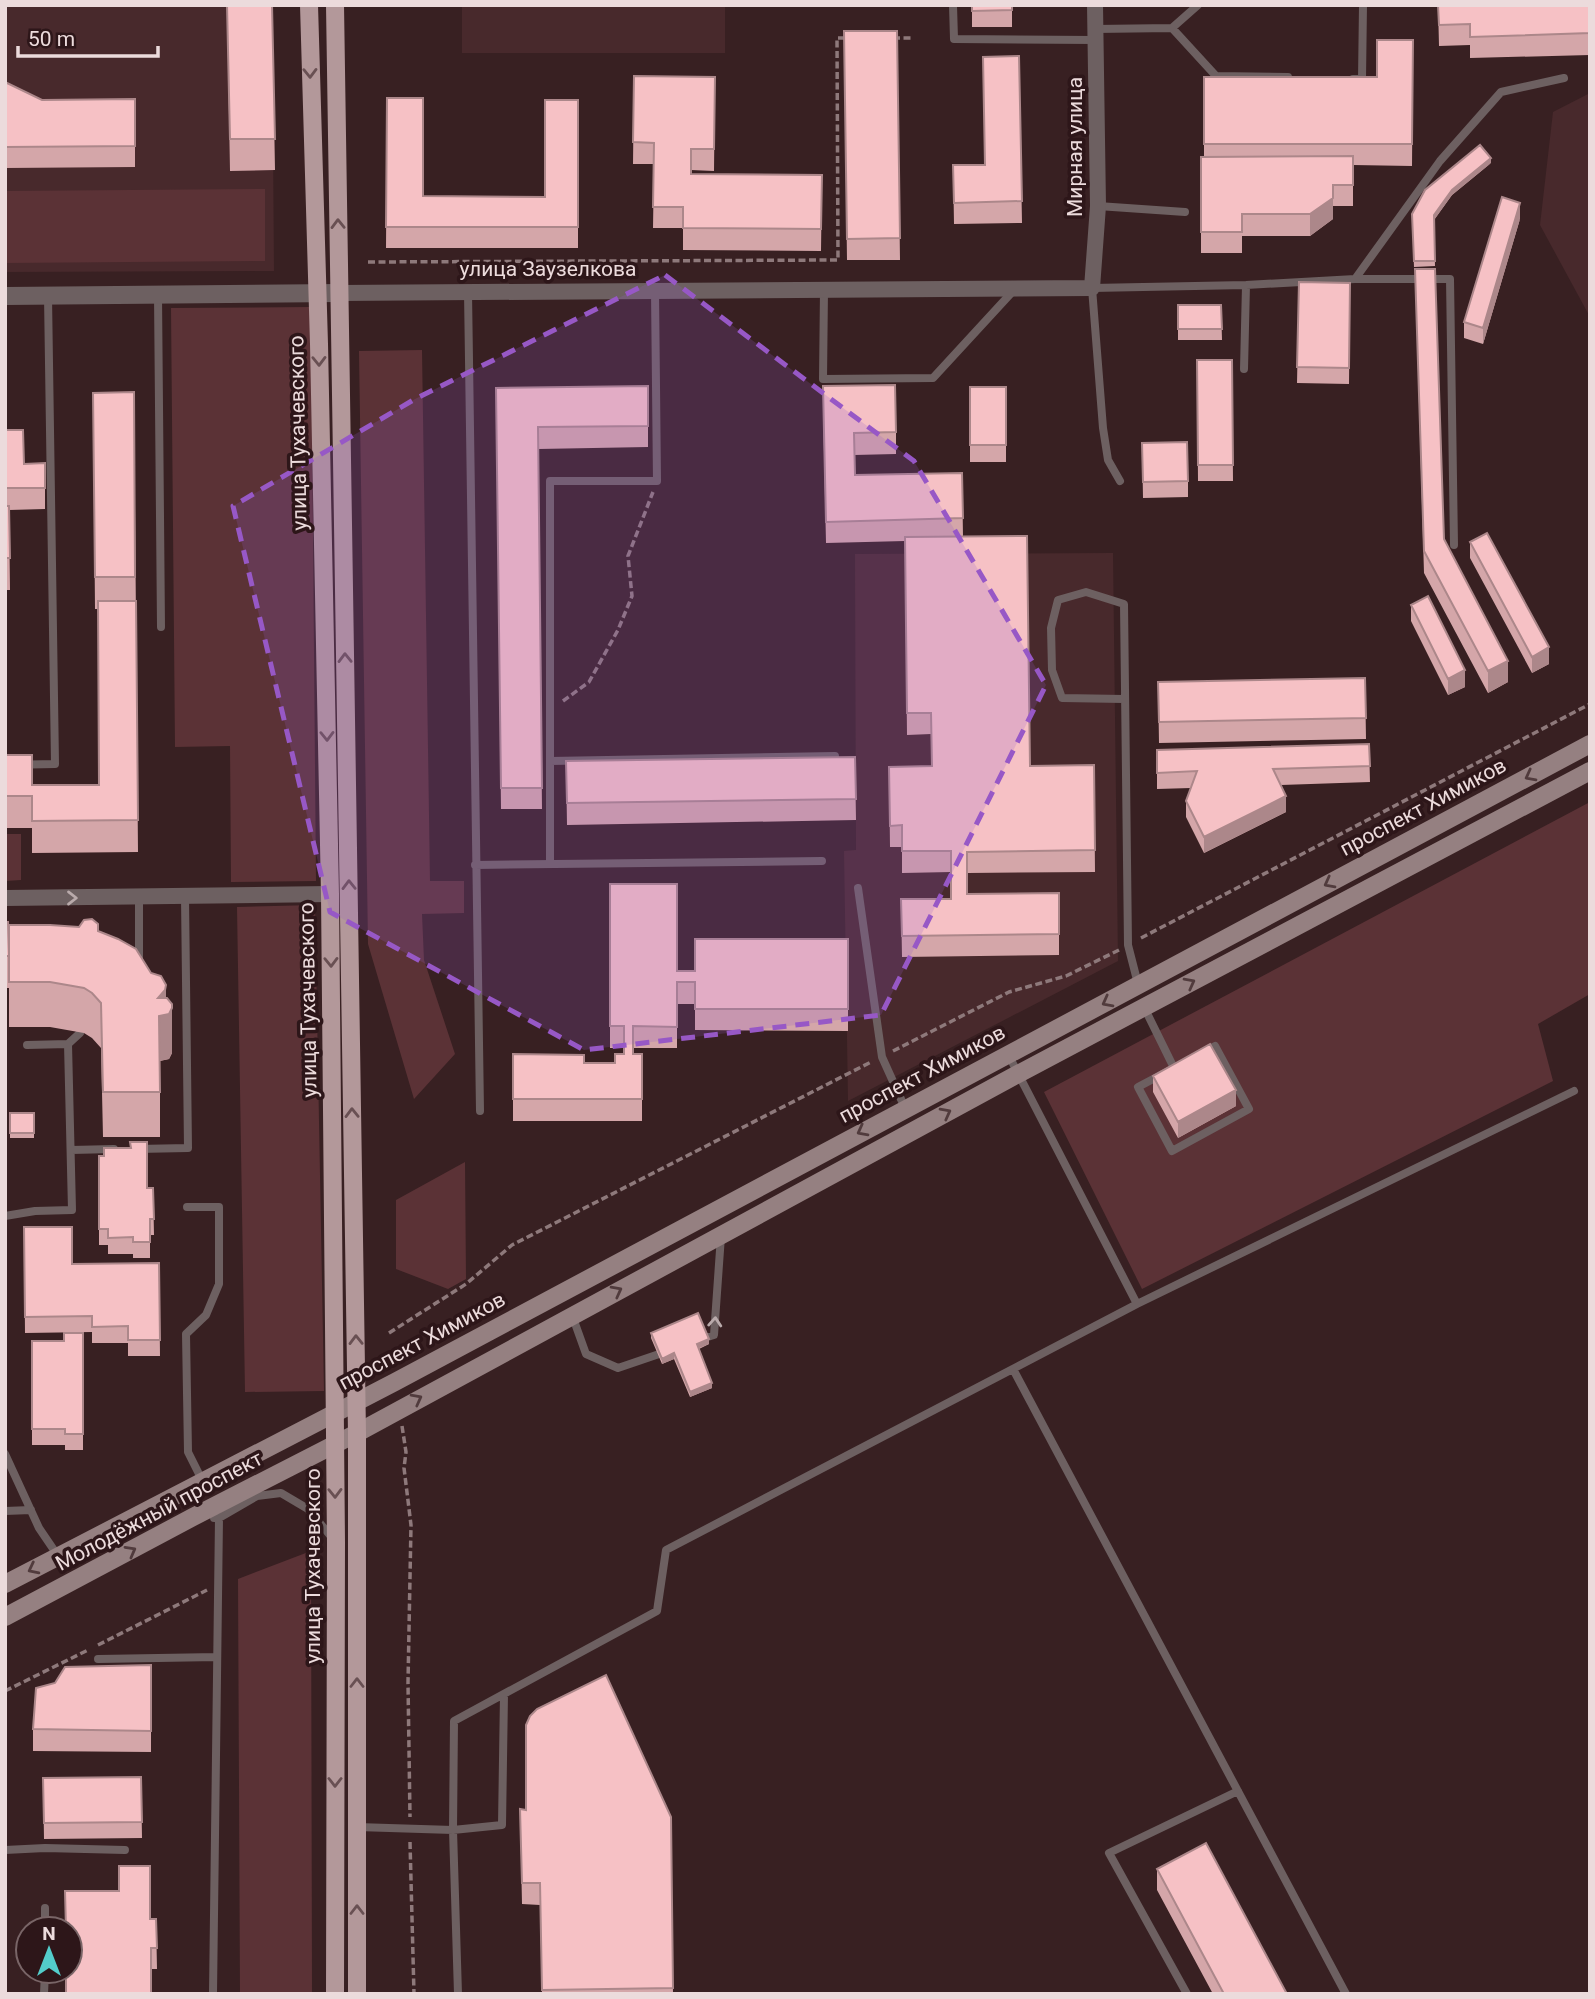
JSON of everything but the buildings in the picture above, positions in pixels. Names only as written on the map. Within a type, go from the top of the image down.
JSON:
[{"type":"main road","name":"улица Тухачевского","points":[[309,5],[330,894],[336,1542],[335,1994]]},
{"type":"main road","name":"улица Тухачевского","points":[[335,5],[357,1401],[356,1994]]},
{"type":"main road","name":"проспект Химиков","points":[[276,1444],[1590,744]]},
{"type":"main road","points":[[335,1444],[1018,1074],[1590,771]]},
{"type":"main road","name":"Молодёжный проспект","points":[[5,1584],[276,1444]]},
{"type":"main road","name":"Молодёжный проспект","points":[[5,1618],[335,1444]]},
{"type":"street","name":"Мирная улица","points":[[1092,288],[1098,206],[1095,5]]},
{"type":"street","name":"улица Заузелкова","points":[[5,296],[1092,288]]},
{"type":"street","points":[[5,898],[330,894]]},
{"type":"lane","points":[[953,5],[954,38],[1095,34],[1172,28],[1198,5]]},
{"type":"lane","points":[[1349,79],[1362,79],[1363,5]]},
{"type":"lane","points":[[1172,28],[1216,76],[1296,78]]},
{"type":"lane","points":[[1355,279],[1440,161],[1501,92],[1564,78]]},
{"type":"lane","points":[[1098,206],[1185,212]]},
{"type":"lane","points":[[1120,481],[1108,460],[1103,428],[1092,288],[1246,285],[1355,279],[1450,279],[1454,545]]},
{"type":"lane","points":[[1244,369],[1246,285]]},
{"type":"lane","points":[[824,290],[823,379],[837,379],[933,378],[1015,289]]},
{"type":"lane","points":[[550,864],[550,481],[657,481],[655,291]]},
{"type":"lane","points":[[468,292],[480,1111]]},
{"type":"lane","points":[[158,295],[161,627]]},
{"type":"lane","points":[[5,765],[55,764],[48,296]]},
{"type":"lane","points":[[1124,699],[1062,698],[1052,670],[1051,628],[1058,600],[1086,592],[1124,604],[1128,945],[1138,985]]},
{"type":"lane","points":[[550,761],[835,756]]},
{"type":"lane","points":[[475,865],[822,860]]},
{"type":"lane","points":[[858,888],[882,1057],[905,1108]]},
{"type":"lane","points":[[139,897],[139,968]]},
{"type":"lane","points":[[72,1150],[188,1148],[185,897]]},
{"type":"lane","points":[[1144,1007],[1174,1068]]},
{"type":"lane","points":[[5,1216],[35,1211],[72,1210],[68,1044],[79,1032]]},
{"type":"lane","points":[[27,1045],[68,1044]]},
{"type":"lane","points":[[1184,1062],[1138,1087],[1172,1151],[1249,1109],[1215,1046],[1195,1057]]},
{"type":"lane","points":[[1008,1054],[1137,1304]]},
{"type":"lane","points":[[458,1994],[453,1830],[454,1721],[657,1611],[666,1550],[1137,1304],[1574,1091]]},
{"type":"lane","points":[[187,1207],[219,1207],[219,1284],[205,1315],[186,1334],[188,1452],[203,1482]]},
{"type":"lane","points":[[690,1343],[714,1335],[721,1234]]},
{"type":"lane","points":[[572,1315],[586,1354],[618,1368],[678,1347]]},
{"type":"lane","points":[[1013,1369],[1346,1994]]},
{"type":"lane","points":[[5,1454],[38,1528],[58,1556]]},
{"type":"lane","points":[[193,1517],[219,1518],[257,1496],[281,1493],[308,1509],[336,1542]]},
{"type":"lane","points":[[5,1511],[31,1510]]},
{"type":"lane","points":[[213,1994],[219,1518]]},
{"type":"lane","points":[[98,1659],[217,1657]]},
{"type":"lane","points":[[357,1827],[453,1830],[502,1825],[504,1694]]},
{"type":"lane","points":[[1187,1994],[1109,1853],[1238,1791]]},
{"type":"lane","points":[[5,1850],[125,1850]]},
{"type":"lane","points":[[45,1908],[45,1915]]},
{"type":"path","points":[[368,262],[838,260],[837,38],[850,38]]},
{"type":"path","points":[[888,38],[914,38]]},
{"type":"path","points":[[550,710],[589,682],[618,630],[632,596],[628,556],[657,481]]},
{"type":"path","points":[[389,1334],[466,1284],[512,1245],[1009,992],[1066,976],[1128,945],[1590,704]]},
{"type":"path","points":[[402,1422],[411,1525],[408,1682],[414,1994]]},
{"type":"path","points":[[5,1691],[219,1584]]},
{"type":"highlighted area","points":[[665,275],[914,461],[1046,685],[881,1015],[584,1050],[330,912],[233,506],[415,399]]},
{"type":"shaded area","points":[[5,5],[272,5],[274,271],[5,272]]},
{"type":"shaded area","points":[[462,5],[725,5],[725,53],[462,53]]},
{"type":"shaded area","points":[[1590,93],[1590,317],[1540,225],[1553,112]]},
{"type":"shaded area","points":[[265,189],[265,261],[5,263],[5,191]]},
{"type":"shaded area","points":[[311,307],[316,881],[231,882],[230,746],[175,747],[171,308]]},
{"type":"shaded area","points":[[422,350],[430,881],[464,881],[464,913],[422,914],[424,960],[455,1054],[414,1099],[368,944],[359,351]]},
{"type":"shaded area","points":[[1113,553],[1118,961],[848,1101],[844,851],[856,850],[855,554]]},
{"type":"shaded area","points":[[1590,802],[1590,994],[1538,1024],[1553,1081],[1142,1289],[1044,1092]]},
{"type":"shaded area","points":[[5,834],[21,834],[21,880],[5,881]]},
{"type":"shaded area","points":[[315,905],[324,1391],[245,1392],[237,907]]},
{"type":"shaded area","points":[[465,1162],[466,1279],[448,1289],[396,1269],[396,1200]]},
{"type":"shaded area","points":[[311,1551],[312,1994],[240,1994],[238,1579]]}]
